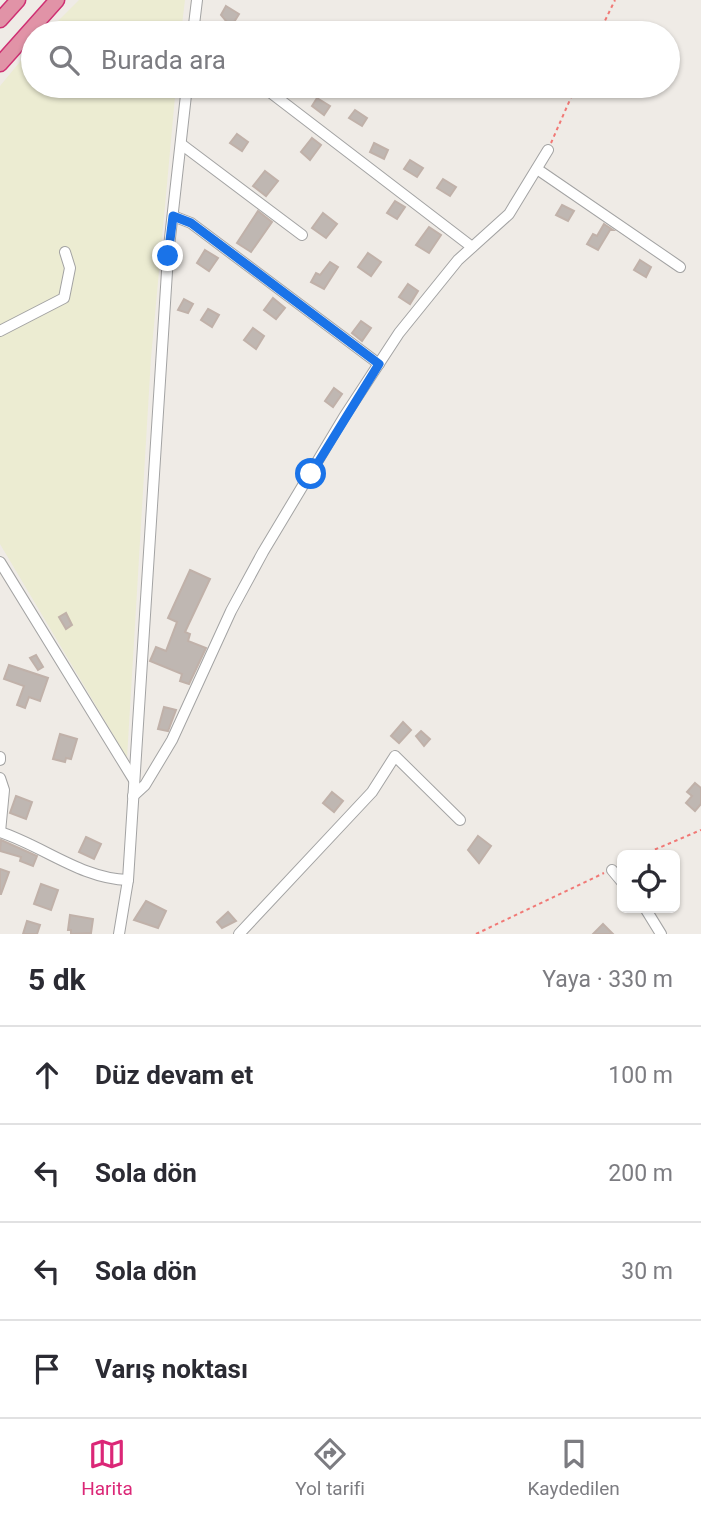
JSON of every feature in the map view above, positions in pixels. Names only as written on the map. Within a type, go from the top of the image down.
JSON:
[{"type":"highway","points":[[0,20],[18,0]]},
{"type":"highway","points":[[38,21],[57,0]]},
{"type":"highway","points":[[0,64],[21,40]]},
{"type":"street","points":[[194,21],[197,0]]},
{"type":"street","points":[[119,934],[128,880],[173,216],[186,98]]},
{"type":"street","points":[[278,98],[472,247]]},
{"type":"street","points":[[181,144],[302,235]]},
{"type":"street","points":[[133,796],[145,785],[172,740],[231,611],[263,552],[379,364],[400,333],[472,247],[509,214],[548,150]]},
{"type":"street","points":[[537,169],[680,267]]},
{"type":"street","points":[[173,216],[191,223],[379,364]]},
{"type":"street","points":[[0,331],[64,298],[70,268],[65,252]]},
{"type":"street","points":[[0,562],[134,781]]},
{"type":"street","points":[[239,934],[372,792],[395,756],[460,820]]},
{"type":"street","points":[[0,778],[4,790],[0,832],[30,842],[104,880],[128,880]]},
{"type":"street","points":[[612,870],[617,876]]},
{"type":"street","points":[[648,913],[661,934]]},
{"type":"path","points":[[605,21],[615,0]]},
{"type":"path","points":[[548,150],[571,98]]},
{"type":"path","points":[[654,850],[701,831]]},
{"type":"path","points":[[475,934],[612,870]]},
{"type":"green space","points":[[79,0],[185,0],[182,21],[58,21]]},
{"type":"green space","points":[[21,61],[21,98],[175,98],[151,358],[127,758],[0,544],[0,86]]},
{"type":"building","points":[[226,6],[239,14],[235,21],[226,21],[221,15]]},
{"type":"building","points":[[317,98],[330,106],[324,115],[312,106]]},
{"type":"building","points":[[355,110],[367,118],[362,126],[349,118]]},
{"type":"building","points":[[237,134],[248,142],[242,151],[230,143]]},
{"type":"building","points":[[312,138],[321,145],[310,160],[301,152]]},
{"type":"building","points":[[374,143],[388,150],[384,159],[370,152]]},
{"type":"building","points":[[410,160],[423,168],[417,177],[404,169]]},
{"type":"building","points":[[265,171],[278,181],[266,196],[253,186]]},
{"type":"building","points":[[443,179],[456,187],[450,196],[437,188]]},
{"type":"building","points":[[395,201],[405,207],[397,219],[387,213]]},
{"type":"building","points":[[562,205],[574,211],[568,221],[556,215]]},
{"type":"building","points":[[258,211],[272,222],[251,252],[237,243]]},
{"type":"building","points":[[323,213],[337,224],[326,238],[312,228]]},
{"type":"building","points":[[604,224],[613,230],[610,230],[598,250],[587,244],[593,234],[597,236]]},
{"type":"building","points":[[429,227],[441,235],[429,253],[416,245]]},
{"type":"building","points":[[205,250],[218,258],[209,271],[197,263]]},
{"type":"building","points":[[368,253],[381,262],[371,276],[358,267]]},
{"type":"building","points":[[640,260],[651,267],[646,277],[634,270]]},
{"type":"building","points":[[330,262],[338,267],[324,289],[311,282],[316,273],[320,275]]},
{"type":"building","points":[[408,284],[418,291],[410,304],[399,297]]},
{"type":"building","points":[[273,298],[285,308],[276,319],[264,310]]},
{"type":"building","points":[[184,299],[193,304],[188,313],[178,310]]},
{"type":"building","points":[[208,309],[219,315],[212,327],[201,320]]},
{"type":"building","points":[[361,321],[371,328],[362,341],[352,333]]},
{"type":"building","points":[[253,328],[264,336],[256,349],[244,340]]},
{"type":"building","points":[[334,388],[342,394],[333,407],[325,401]]},
{"type":"building","points":[[190,570],[210,579],[185,632],[190,634],[188,641],[206,648],[189,684],[180,681],[182,674],[150,661],[156,647],[166,651],[177,622],[168,618]]},
{"type":"building","points":[[66,613],[72,625],[66,629],[59,617]]},
{"type":"building","points":[[36,655],[43,667],[38,670],[30,658]]},
{"type":"building","points":[[9,665],[48,678],[40,701],[29,697],[25,708],[17,705],[24,686],[4,679]]},
{"type":"building","points":[[164,707],[176,710],[168,731],[158,729]]},
{"type":"building","points":[[403,722],[411,730],[399,743],[391,736]]},
{"type":"building","points":[[421,731],[430,739],[424,746],[416,736]]},
{"type":"building","points":[[60,734],[77,739],[71,759],[66,758],[65,762],[53,759]]},
{"type":"building","points":[[695,783],[701,788],[701,804],[695,811],[686,803],[692,796],[687,792]]},
{"type":"building","points":[[332,792],[343,801],[334,812],[323,803]]},
{"type":"building","points":[[16,796],[32,802],[26,819],[10,813]]},
{"type":"building","points":[[478,836],[491,846],[479,863],[468,850]]},
{"type":"building","points":[[86,837],[101,844],[94,859],[79,852]]},
{"type":"building","points":[[1,840],[37,856],[33,866],[20,861],[21,857],[0,851]]},
{"type":"building","points":[[0,869],[9,872],[1,894],[0,894]]},
{"type":"building","points":[[41,884],[58,890],[51,910],[34,904]]},
{"type":"building","points":[[146,901],[166,911],[158,928],[134,920]]},
{"type":"building","points":[[228,912],[236,921],[222,928],[217,922]]},
{"type":"building","points":[[70,915],[93,919],[91,933],[71,934],[71,930],[68,930]]},
{"type":"building","points":[[27,921],[40,925],[37,934],[23,934]]},
{"type":"building","points":[[603,924],[613,934],[593,934]]},
{"type":"route","points":[[168,256],[173,216],[191,223],[379,364],[311,474]]}]
